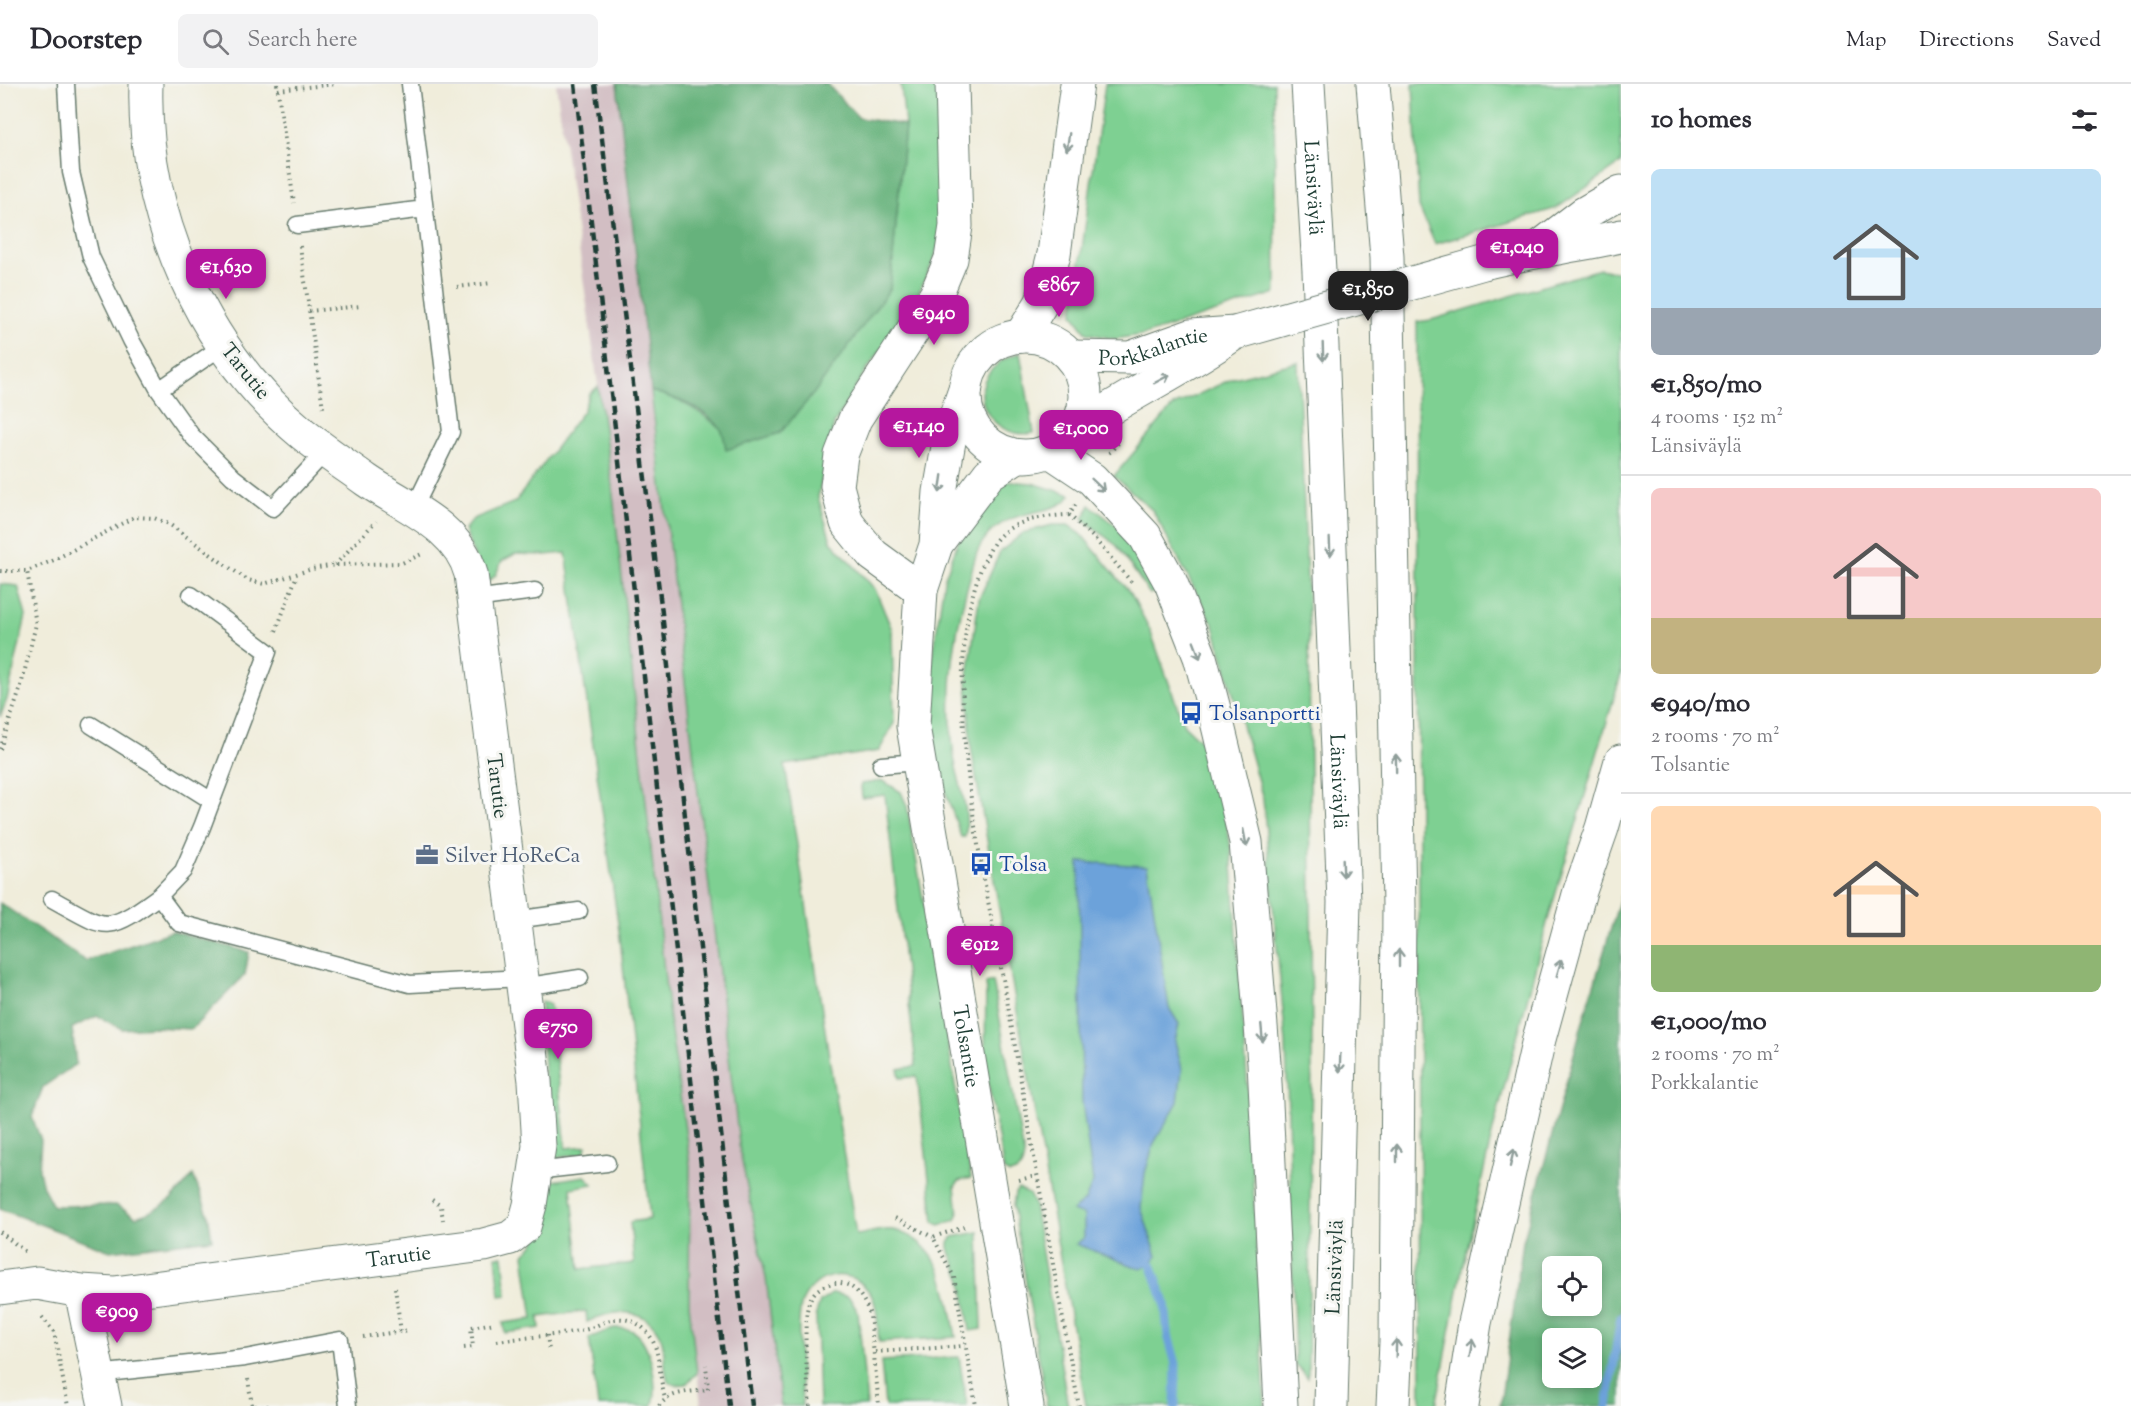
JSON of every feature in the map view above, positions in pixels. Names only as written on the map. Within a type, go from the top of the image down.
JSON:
[{"type":"main road","name":"Tarutie","points":[[0,1288],[37,1283],[81,1291],[126,1291],[484,1245],[510,1238],[524,1227],[539,1146],[535,1081],[523,982],[474,599],[466,555],[449,533],[398,512],[303,434],[261,392],[224,345],[190,289],[161,216],[147,136],[146,84]]},
{"type":"main road","points":[[921,590],[873,555],[853,531],[847,523],[837,486],[841,455],[855,419],[936,295],[951,259],[956,226],[952,84]]},
{"type":"main road","points":[[1021,336],[1042,302],[1054,254],[1077,84]]},
{"type":"main road","name":"Länsiväylä","points":[[1308,84],[1319,272],[1344,902],[1331,1406]]},
{"type":"main road","points":[[1373,84],[1386,257],[1399,906],[1396,1342],[1393,1406]]},
{"type":"main road","name":"Porkkalantie","points":[[1536,250],[1583,214],[1621,192]]},
{"type":"main road","name":"Porkkalantie","points":[[1071,357],[1130,358],[1191,336],[1235,333],[1486,262],[1536,250],[1583,245],[1621,236]]},
{"type":"main road","name":"Porkkalantie","points":[[1076,430],[1100,413],[1196,361],[1235,333]]},
{"type":"main road","points":[[1021,336],[1042,338],[1061,348],[1071,357],[1081,375],[1085,390],[1084,411],[1076,430],[1068,439],[1050,451],[1030,457],[1017,456],[998,450],[987,443],[973,427],[966,408],[966,387],[979,358],[995,344],[1021,336]]},
{"type":"main road","name":"Tolsantie","points":[[966,387],[947,448],[936,545],[921,590],[913,726],[917,762],[1027,1406]]},
{"type":"main road","points":[[1050,451],[1092,479],[1145,536],[1171,584],[1200,657],[1246,842],[1264,1063],[1281,1406]]},
{"type":"main road","name":"Tolsantie","points":[[936,545],[989,474],[1017,456]]},
{"type":"main road","points":[[1462,1406],[1475,1323],[1539,1039],[1580,891],[1602,828],[1621,761]]},
{"type":"main road","points":[[81,1291],[105,1406]]},
{"type":"lane","points":[[66,84],[71,172],[91,257],[131,340],[159,390],[191,435],[233,477],[273,508],[326,451]]},
{"type":"lane","points":[[398,512],[451,432],[410,84]]},
{"type":"lane","points":[[297,225],[425,209]]},
{"type":"lane","points":[[159,390],[224,345]]},
{"type":"lane","points":[[474,599],[535,591]]},
{"type":"lane","points":[[52,899],[99,925],[123,922],[159,896],[183,871],[268,652],[191,595]]},
{"type":"lane","points":[[91,725],[212,801]]},
{"type":"lane","points":[[881,765],[917,762]]},
{"type":"lane","points":[[159,896],[179,923],[410,984],[523,982],[580,978]]},
{"type":"lane","points":[[515,920],[579,911]]},
{"type":"lane","points":[[535,1171],[607,1163]]},
{"type":"lane","points":[[97,1374],[245,1358],[339,1340],[348,1406]]},
{"type":"path","points":[[277,84],[327,431],[326,451]]},
{"type":"path","points":[[278,90],[336,84]]},
{"type":"path","points":[[435,289],[492,283]]},
{"type":"path","points":[[309,311],[361,306]]},
{"type":"path","points":[[1070,515],[1103,459],[1122,439]]},
{"type":"path","points":[[334,566],[398,512]]},
{"type":"path","points":[[1079,1406],[981,864],[966,751],[963,672],[968,617],[980,571],[993,543],[1012,528],[1041,516],[1070,515],[1118,564],[1137,588]]},
{"type":"path","points":[[0,571],[27,571],[54,560],[134,517],[154,518],[169,524],[248,580],[264,584],[334,566],[402,563],[431,550],[449,533]]},
{"type":"path","points":[[0,749],[20,690],[36,624],[27,571]]},
{"type":"path","points":[[268,652],[297,575]]},
{"type":"path","points":[[990,1185],[1036,1176]]},
{"type":"path","points":[[432,1200],[441,1206],[444,1227]]},
{"type":"path","points":[[895,1218],[933,1237],[954,1277],[976,1406]]},
{"type":"path","points":[[933,1237],[964,1228],[969,1219]]},
{"type":"path","points":[[0,1232],[34,1259]]},
{"type":"path","points":[[394,1280],[401,1332]]},
{"type":"path","points":[[810,1406],[806,1349],[808,1302],[814,1292],[831,1282],[844,1283],[854,1288],[865,1300],[870,1315],[879,1406]]},
{"type":"path","points":[[497,1341],[586,1330],[610,1319],[626,1319],[639,1324],[650,1336],[656,1351],[659,1378],[665,1398]]},
{"type":"path","points":[[464,1348],[473,1347],[471,1327],[495,1323]]},
{"type":"path","points":[[339,1340],[410,1330]]},
{"type":"path","points":[[54,1332],[68,1406]]},
{"type":"path","points":[[547,1335],[549,1350]]},
{"type":"path","points":[[874,1353],[965,1346]]},
{"type":"path","points":[[245,1358],[252,1406],[271,1406]]},
{"type":"path","points":[[659,1406],[665,1398],[675,1394],[708,1390],[706,1365]]},
{"type":"shaded area","points":[[556,84],[617,84],[740,1152],[766,1278],[781,1406],[701,1406],[689,1304],[690,1165],[669,1017],[612,485]]},
{"type":"green space","points":[[617,84],[827,84],[859,118],[905,125],[890,289],[814,393],[780,433],[726,450],[721,430],[705,414],[679,400],[651,391]]},
{"type":"green space","points":[[901,84],[941,84],[946,216],[934,260],[911,308],[861,378],[834,424],[818,497],[831,541],[875,589],[892,630],[894,723],[879,751],[785,765],[856,1235],[879,1230],[893,1230],[910,1236],[923,1246],[941,1273],[956,1337],[879,1342],[876,1310],[870,1293],[854,1279],[844,1276],[825,1278],[809,1291],[800,1309],[802,1406],[781,1406],[766,1278],[740,1152],[651,391],[688,406],[721,429],[890,289],[905,125]]},
{"type":"green space","points":[[1105,84],[1274,84],[1276,293],[1147,334],[1115,339],[1087,333],[1073,314]]},
{"type":"green space","points":[[1413,84],[1621,84],[1621,163],[1557,208],[1435,244],[1419,207]]},
{"type":"green space","points":[[1600,269],[1621,273],[1621,674],[1547,923],[1493,1130],[1463,1264],[1436,1406],[1421,1406],[1417,322],[1431,320]]},
{"type":"green space","points":[[1020,353],[1034,433],[1019,433],[1005,429],[994,421],[982,399],[983,386],[988,374],[1001,361]]},
{"type":"green space","points":[[1298,362],[1309,630],[1312,1055],[1308,1378],[1295,1364],[1286,1043],[1263,799],[1214,626],[1153,511],[1114,476],[1173,406],[1234,378]]},
{"type":"green space","points":[[598,387],[612,485],[669,1017],[690,1165],[689,1304],[697,1373],[686,1384],[676,1385],[668,1381],[661,1338],[655,1327],[638,1315],[608,1314],[587,1322],[586,1311],[539,1317],[540,1328],[505,1333],[503,1323],[533,1319],[524,1254],[531,1248],[539,1231],[546,1182],[585,1176],[593,1184],[571,1188],[580,1269],[634,1263],[630,1222],[650,1219],[620,938],[566,553],[515,554],[502,561],[495,576],[485,583],[464,530],[473,519],[515,502],[583,411],[589,394]]},
{"type":"green space","points":[[1003,481],[1032,483],[1071,495],[1063,503],[1053,508],[1013,518],[1000,524],[988,535],[975,557],[963,602],[952,668],[951,713],[954,757],[966,817],[965,837],[961,837],[936,764],[929,684],[944,580],[966,520]]},
{"type":"green space","points":[[1090,505],[1128,535],[1157,590],[1150,594],[1117,546],[1083,519]]},
{"type":"green space","points":[[1052,525],[1068,525],[1081,534],[1131,594],[1150,630],[1184,725],[1207,747],[1223,798],[1231,850],[1249,1107],[1265,1406],[1086,1406],[971,748],[967,682],[979,599],[1000,552],[1023,533]]},
{"type":"green space","points":[[0,584],[18,586],[26,616],[7,699],[0,717]]},
{"type":"green space","points":[[883,781],[901,792],[907,806],[971,1178],[959,1181],[955,1186],[958,1215],[956,1220],[940,1225],[934,1222],[917,1076],[900,1078],[898,1069],[916,1066],[885,795],[862,798],[861,784]]},
{"type":"green space","points":[[1621,895],[1621,1406],[1500,1406],[1523,1242],[1581,1028]]},
{"type":"green space","points":[[0,903],[86,961],[172,931],[249,952],[245,975],[192,1029],[154,1027],[122,1029],[97,1016],[72,1028],[76,1064],[43,1087],[32,1117],[41,1140],[39,1170],[43,1187],[53,1206],[116,1205],[136,1217],[168,1201],[193,1175],[208,1214],[212,1239],[110,1251],[0,1209]]},
{"type":"green space","points":[[993,981],[1024,1155],[1021,1168],[1010,1174],[1004,1171],[985,1064],[986,983]]},
{"type":"green space","points":[[541,1001],[550,1005],[566,1148],[587,1146],[583,1154],[548,1159]]},
{"type":"green space","points":[[1018,1189],[1029,1194],[1034,1205],[1068,1406],[1047,1406],[1013,1206]]},
{"type":"green space","points":[[979,1232],[982,1329],[970,1331],[962,1281],[949,1249],[949,1242],[953,1237]]},
{"type":"green space","points":[[496,1256],[503,1256],[507,1295],[500,1296]]},
{"type":"green space","points":[[833,1293],[849,1297],[858,1312],[867,1406],[819,1406],[816,1314],[820,1302]]},
{"type":"green space","points":[[614,1328],[633,1331],[645,1345],[654,1378],[652,1406],[598,1406],[589,1338]]},
{"type":"green space","points":[[959,1357],[967,1406],[885,1406],[881,1361]]},
{"type":"water","points":[[1079,862],[1147,866],[1169,1008],[1179,1024],[1175,1041],[1182,1069],[1178,1102],[1154,1143],[1145,1173],[1141,1208],[1157,1256],[1151,1264],[1141,1269],[1076,1244],[1084,1238],[1084,1215],[1072,1211],[1085,1201],[1093,1182],[1082,1101]]},
{"type":"waterway","points":[[1151,1264],[1165,1303],[1168,1335],[1176,1364],[1175,1406]]},
{"type":"waterway","points":[[1607,1406],[1621,1317]]},
{"type":"railway","points":[[575,84],[729,1406]]},
{"type":"railway","points":[[595,84],[662,613],[752,1406]]},
{"type":"place","name":"Tolsanportti","points":[[1191,713]]},
{"type":"place","name":"Silver HoReCa","points":[[427,855]]},
{"type":"place","name":"Tolsa","points":[[981,864]]}]
